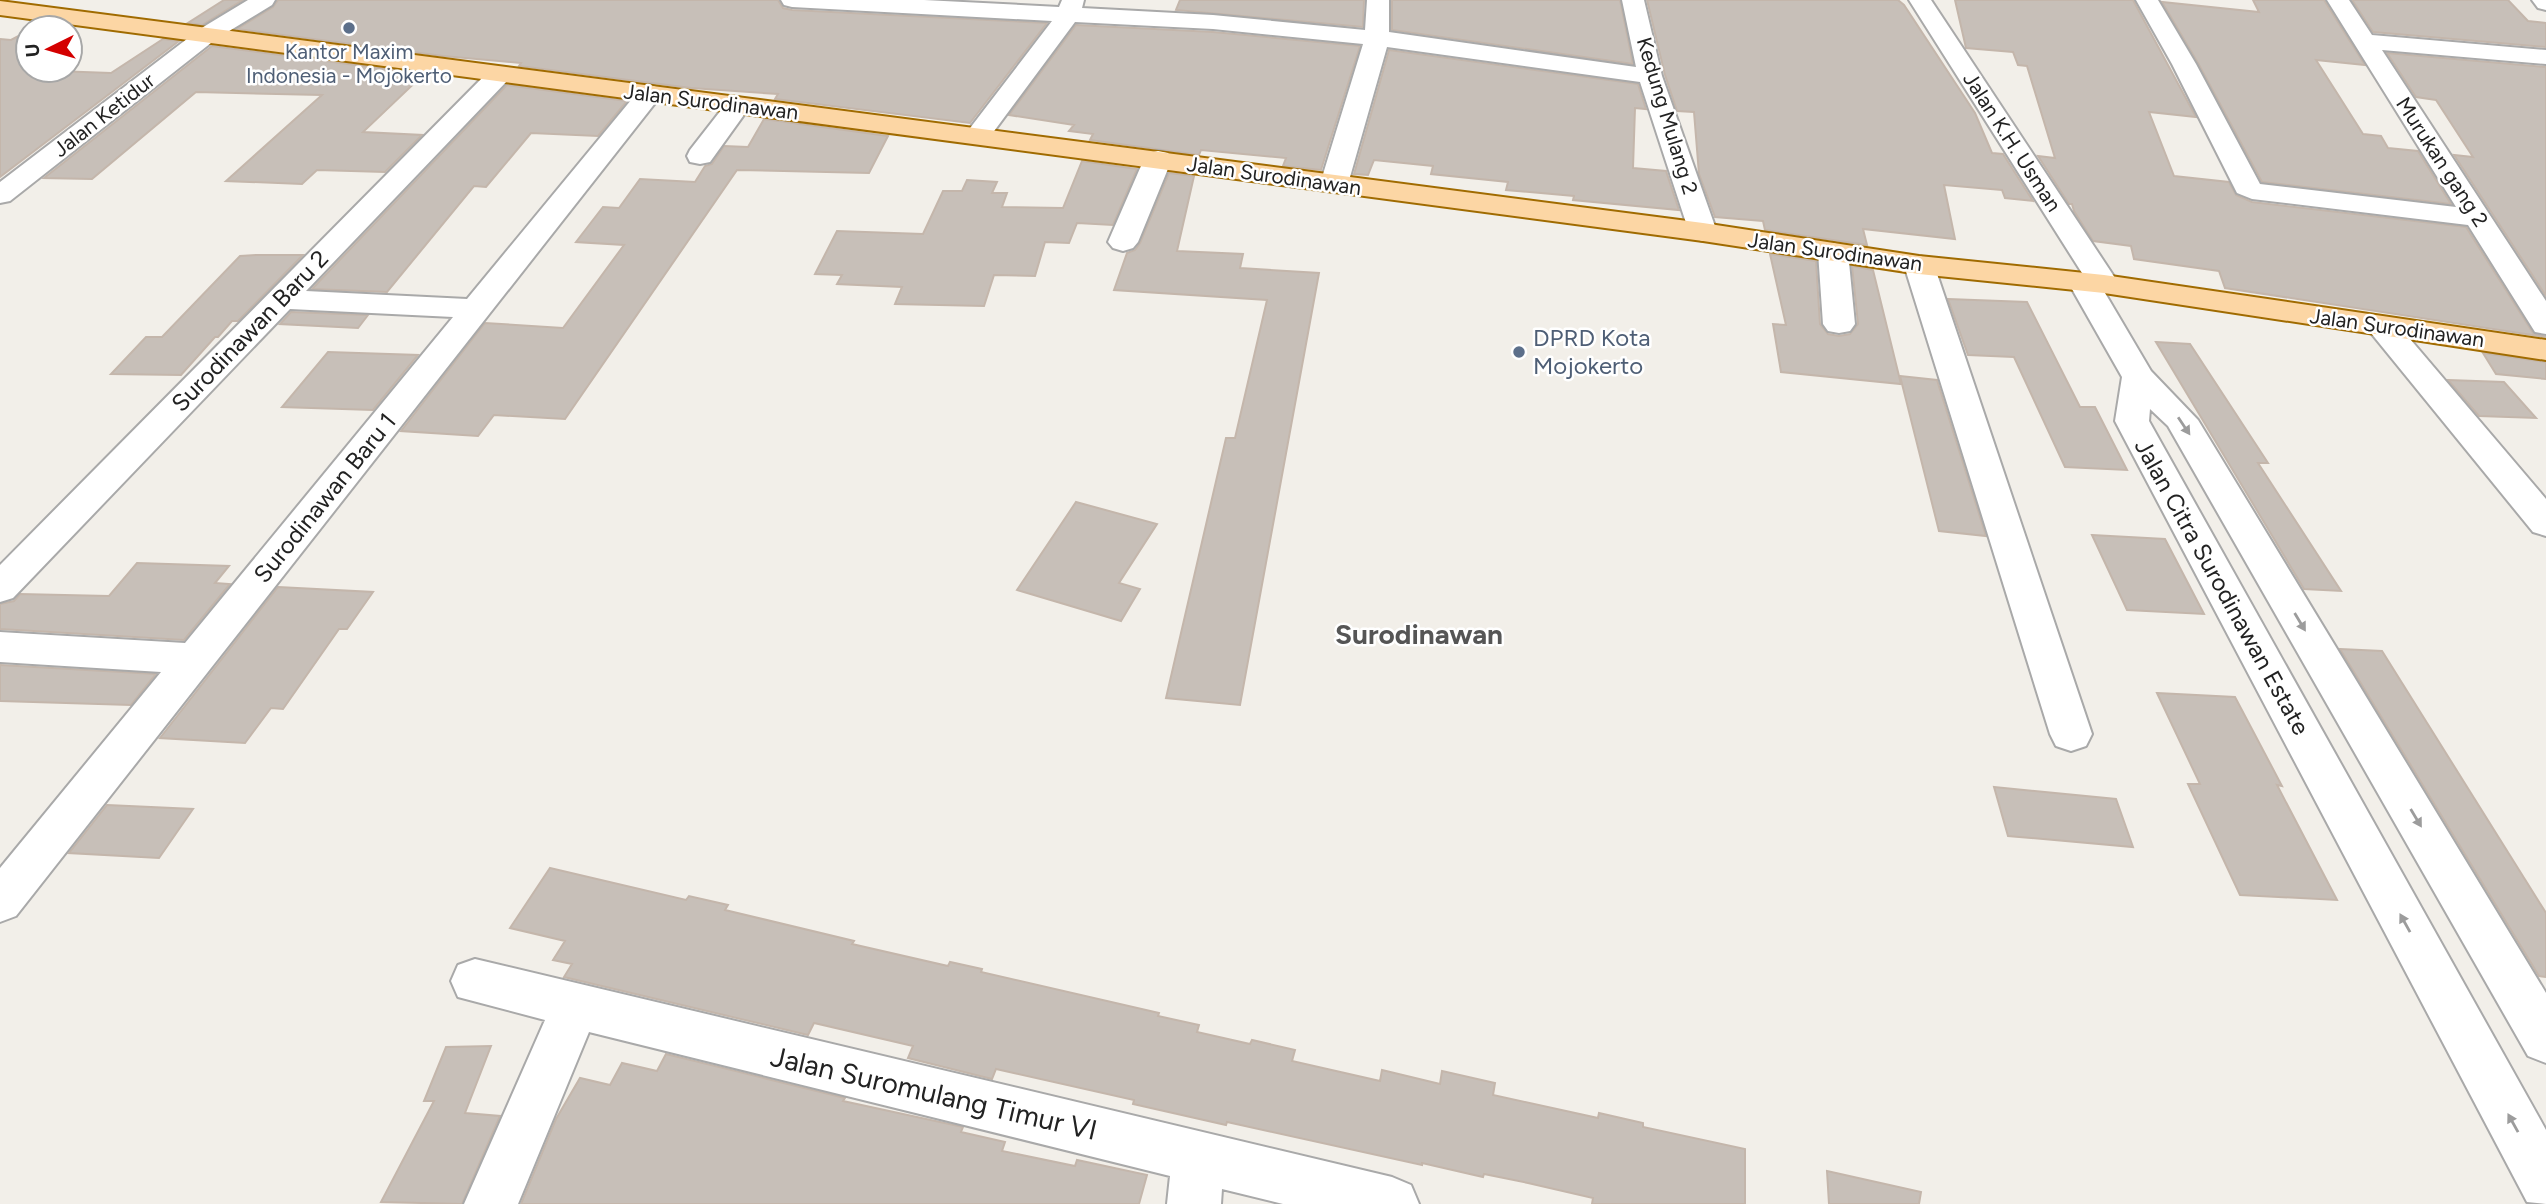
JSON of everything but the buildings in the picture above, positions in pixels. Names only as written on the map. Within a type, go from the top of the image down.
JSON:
[{"type":"main road","name":"Jalan Surodinawan","points":[[0,8],[1158,159],[1703,232],[1919,265],[2094,283],[2546,350]]},
{"type":"street","name":"Jalan Ketidur","points":[[0,195],[208,34],[264,0]]},
{"type":"street","points":[[792,0],[1070,7],[1377,38],[1650,76]]},
{"type":"street","points":[[1334,184],[1377,38],[1378,0]]},
{"type":"street","name":"Kedung Mulang 2","points":[[1633,0],[1650,76],[1703,232]]},
{"type":"street","name":"Jalan K.H. Usman","points":[[1920,0],[2094,283],[2137,377]]},
{"type":"street","points":[[2147,0],[2184,64],[2247,187],[2252,191],[2479,218]]},
{"type":"street","name":"Murukan gang 2","points":[[2338,0],[2546,325]]},
{"type":"street","points":[[977,136],[1070,7]]},
{"type":"street","points":[[2364,41],[2546,57]]},
{"type":"street","name":"Surodinawan Baru 2","points":[[0,588],[499,75]]},
{"type":"street","name":"Surodinawan Baru 1","points":[[0,902],[650,93]]},
{"type":"street","points":[[701,156],[738,105]]},
{"type":"street","points":[[1123,242],[1158,159]]},
{"type":"street","points":[[1833,252],[1839,324]]},
{"type":"street","points":[[1919,265],[2071,734]]},
{"type":"street","points":[[281,299],[477,309]]},
{"type":"street","points":[[2382,326],[2546,523]]},
{"type":"street","name":"Jalan Citra Surodinawan Estate","points":[[2137,377],[2181,420],[2546,1040]]},
{"type":"street","name":"Jalan Citra Surodinawan Estate","points":[[2137,377],[2132,421],[2546,1182]]},
{"type":"street","points":[[0,647],[196,659]]},
{"type":"street","name":"Jalan Suromulang Timur VI","points":[[475,981],[1196,1180],[1392,1204]]},
{"type":"street","points":[[491,1204],[575,1007]]},
{"type":"place","name":"Kantor Maxim Indonesia - Mojokerto","points":[[349,28]]},
{"type":"place","name":"DPRD Kota Mojokerto","points":[[1519,352]]},
{"type":"district","name":"Surodinawan","points":[[1419,634]]}]
